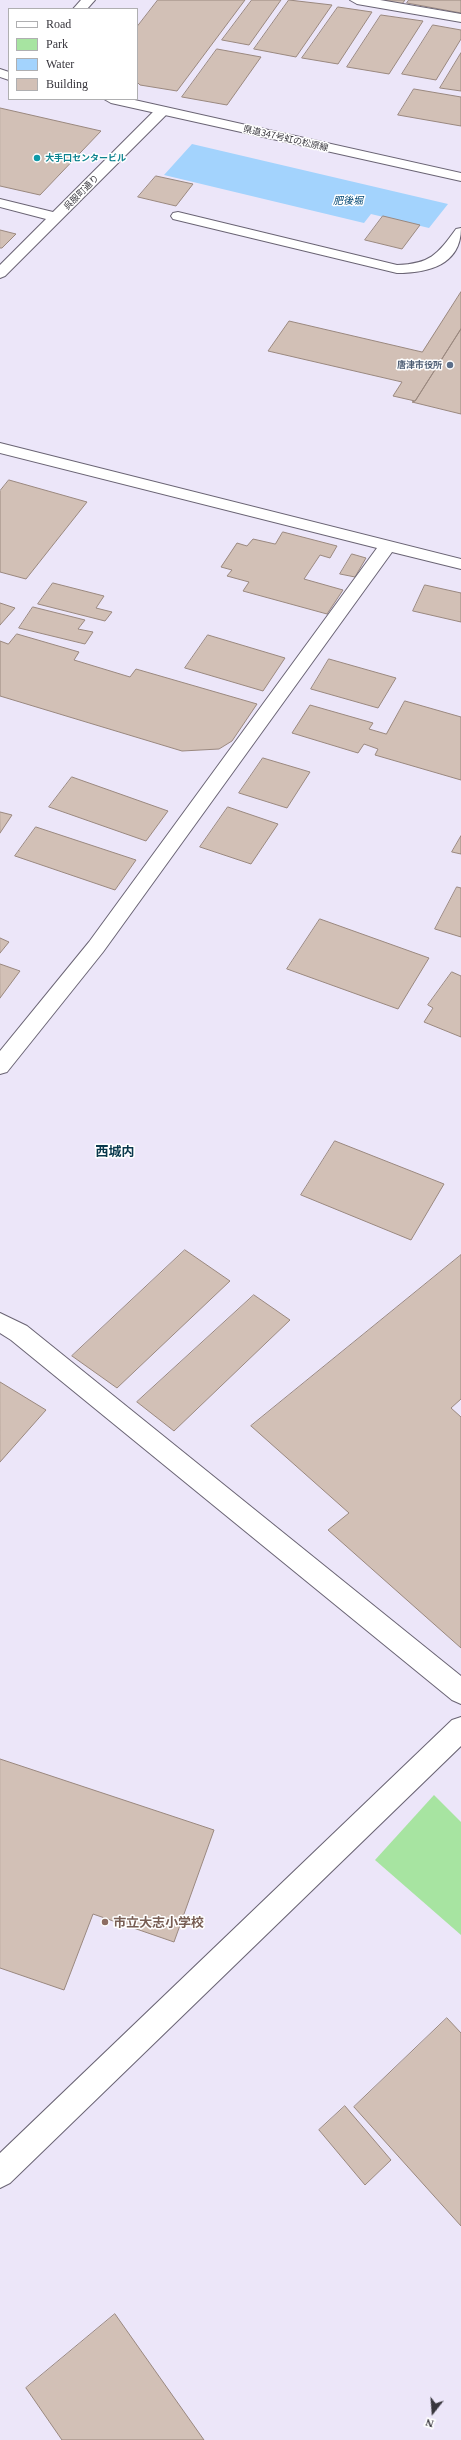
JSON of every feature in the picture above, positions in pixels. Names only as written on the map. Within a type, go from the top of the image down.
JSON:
[{"type":"street","points":[[81,8],[88,0]]},
{"type":"street","points":[[356,0],[461,18]]},
{"type":"street","name":"県道347号虹の松原線","points":[[115,100],[461,177]]},
{"type":"street","name":"呉服町通り","points":[[0,273],[162,111]]},
{"type":"street","points":[[0,203],[56,217]]},
{"type":"street","points":[[178,216],[397,268],[421,269],[441,260],[461,232]]},
{"type":"street","points":[[0,448],[461,564]]},
{"type":"street","points":[[0,1066],[96,947],[387,546]]},
{"type":"street","points":[[0,1322],[26,1338],[461,1692]]},
{"type":"street","points":[[0,2173],[461,1729]]},
{"type":"green space","points":[[434,1795],[461,1822],[461,1935],[375,1860]]},
{"type":"water","name":"肥後堀","points":[[192,144],[448,204],[429,228],[371,214],[364,223],[164,175]]},
{"type":"building","points":[[158,0],[245,0],[177,91],[140,85],[138,83],[138,26]]},
{"type":"building","points":[[252,0],[281,0],[249,45],[222,40]]},
{"type":"building","points":[[289,0],[332,5],[296,57],[254,49]]},
{"type":"building","points":[[382,0],[405,0],[402,4]]},
{"type":"building","points":[[409,0],[461,0],[461,13],[407,3]]},
{"type":"building","points":[[338,7],[372,12],[338,64],[302,58]]},
{"type":"building","points":[[381,15],[423,21],[389,74],[347,67]]},
{"type":"building","points":[[433,25],[461,30],[461,39],[436,80],[402,74]]},
{"type":"building","points":[[217,49],[261,57],[227,105],[182,97]]},
{"type":"building","points":[[461,53],[461,91],[440,88]]},
{"type":"building","points":[[414,89],[461,97],[461,126],[398,115]]},
{"type":"building","name":"大手口センタービル","points":[[0,108],[101,131],[40,195],[0,186]]},
{"type":"building","points":[[156,176],[193,184],[176,206],[138,197]]},
{"type":"building","points":[[383,216],[420,225],[402,249],[365,240]]},
{"type":"building","points":[[0,230],[16,234],[2,248],[0,248]]},
{"type":"building","points":[[461,292],[461,329],[415,401],[393,396],[402,382],[268,351],[289,321],[422,352]]},
{"type":"building","name":"唐津市役所","points":[[461,329],[461,414],[412,402],[415,401]]},
{"type":"building","points":[[9,480],[87,502],[26,579],[0,572],[0,491]]},
{"type":"building","points":[[283,532],[337,546],[330,558],[320,555],[304,579],[343,590],[327,614],[243,591],[249,582],[227,576],[232,570],[221,567],[237,543],[247,546],[253,539],[275,544]]},
{"type":"building","points":[[352,554],[366,558],[355,577],[340,574]]},
{"type":"building","points":[[53,583],[104,596],[96,608],[112,612],[105,621],[38,604]]},
{"type":"building","points":[[425,585],[461,593],[461,622],[413,611]]},
{"type":"building","points":[[0,603],[15,608],[0,625]]},
{"type":"building","points":[[33,607],[85,620],[78,629],[93,632],[85,644],[19,628]]},
{"type":"building","points":[[17,634],[79,652],[74,660],[130,677],[136,669],[257,704],[232,741],[219,749],[182,751],[0,696],[0,641],[8,644]]},
{"type":"building","points":[[208,635],[285,658],[263,691],[185,668]]},
{"type":"building","points":[[329,659],[396,678],[378,708],[311,689]]},
{"type":"building","points":[[405,701],[461,717],[461,780],[375,755],[378,749],[364,744],[358,753],[292,733],[310,705],[373,723],[369,729],[386,734]]},
{"type":"building","points":[[263,758],[310,772],[287,808],[239,793]]},
{"type":"building","points":[[72,777],[168,811],[146,841],[49,807]]},
{"type":"building","points":[[228,807],[278,824],[251,864],[200,847]]},
{"type":"building","points":[[0,812],[12,815],[0,833]]},
{"type":"building","points":[[36,827],[136,860],[115,890],[15,856]]},
{"type":"building","points":[[461,836],[461,854],[452,852]]},
{"type":"building","points":[[457,887],[461,888],[461,937],[435,929]]},
{"type":"building","points":[[320,919],[429,958],[398,1009],[287,969]]},
{"type":"building","points":[[0,938],[9,942],[0,953]]},
{"type":"building","points":[[0,964],[20,971],[0,998]]},
{"type":"building","points":[[452,972],[461,976],[461,1037],[424,1022],[433,1008],[428,1005]]},
{"type":"building","points":[[335,1141],[444,1184],[411,1240],[301,1195]]},
{"type":"building","points":[[185,1250],[230,1281],[117,1388],[72,1356]]},
{"type":"building","points":[[461,1255],[461,1399],[451,1408],[461,1417],[461,1648],[328,1530],[349,1513],[251,1426]]},
{"type":"building","points":[[254,1295],[290,1320],[174,1431],[137,1402]]},
{"type":"building","points":[[0,1382],[46,1410],[0,1462]]},
{"type":"building","points":[[0,1759],[214,1830],[174,1942],[93,1914],[64,1990],[0,1968]]},
{"type":"building","points":[[447,2018],[461,2033],[461,2226],[354,2107]]},
{"type":"building","points":[[345,2106],[391,2160],[365,2185],[319,2130]]},
{"type":"building","points":[[115,2314],[204,2440],[62,2440],[26,2388]]},
{"type":"place","name":"大手口センタービル","points":[[37,158]]},
{"type":"place","name":"唐津市役所","points":[[450,365]]},
{"type":"place","name":"市立大志小学校","points":[[105,1922]]},
{"type":"district","name":"西城内","points":[[115,1151]]}]
